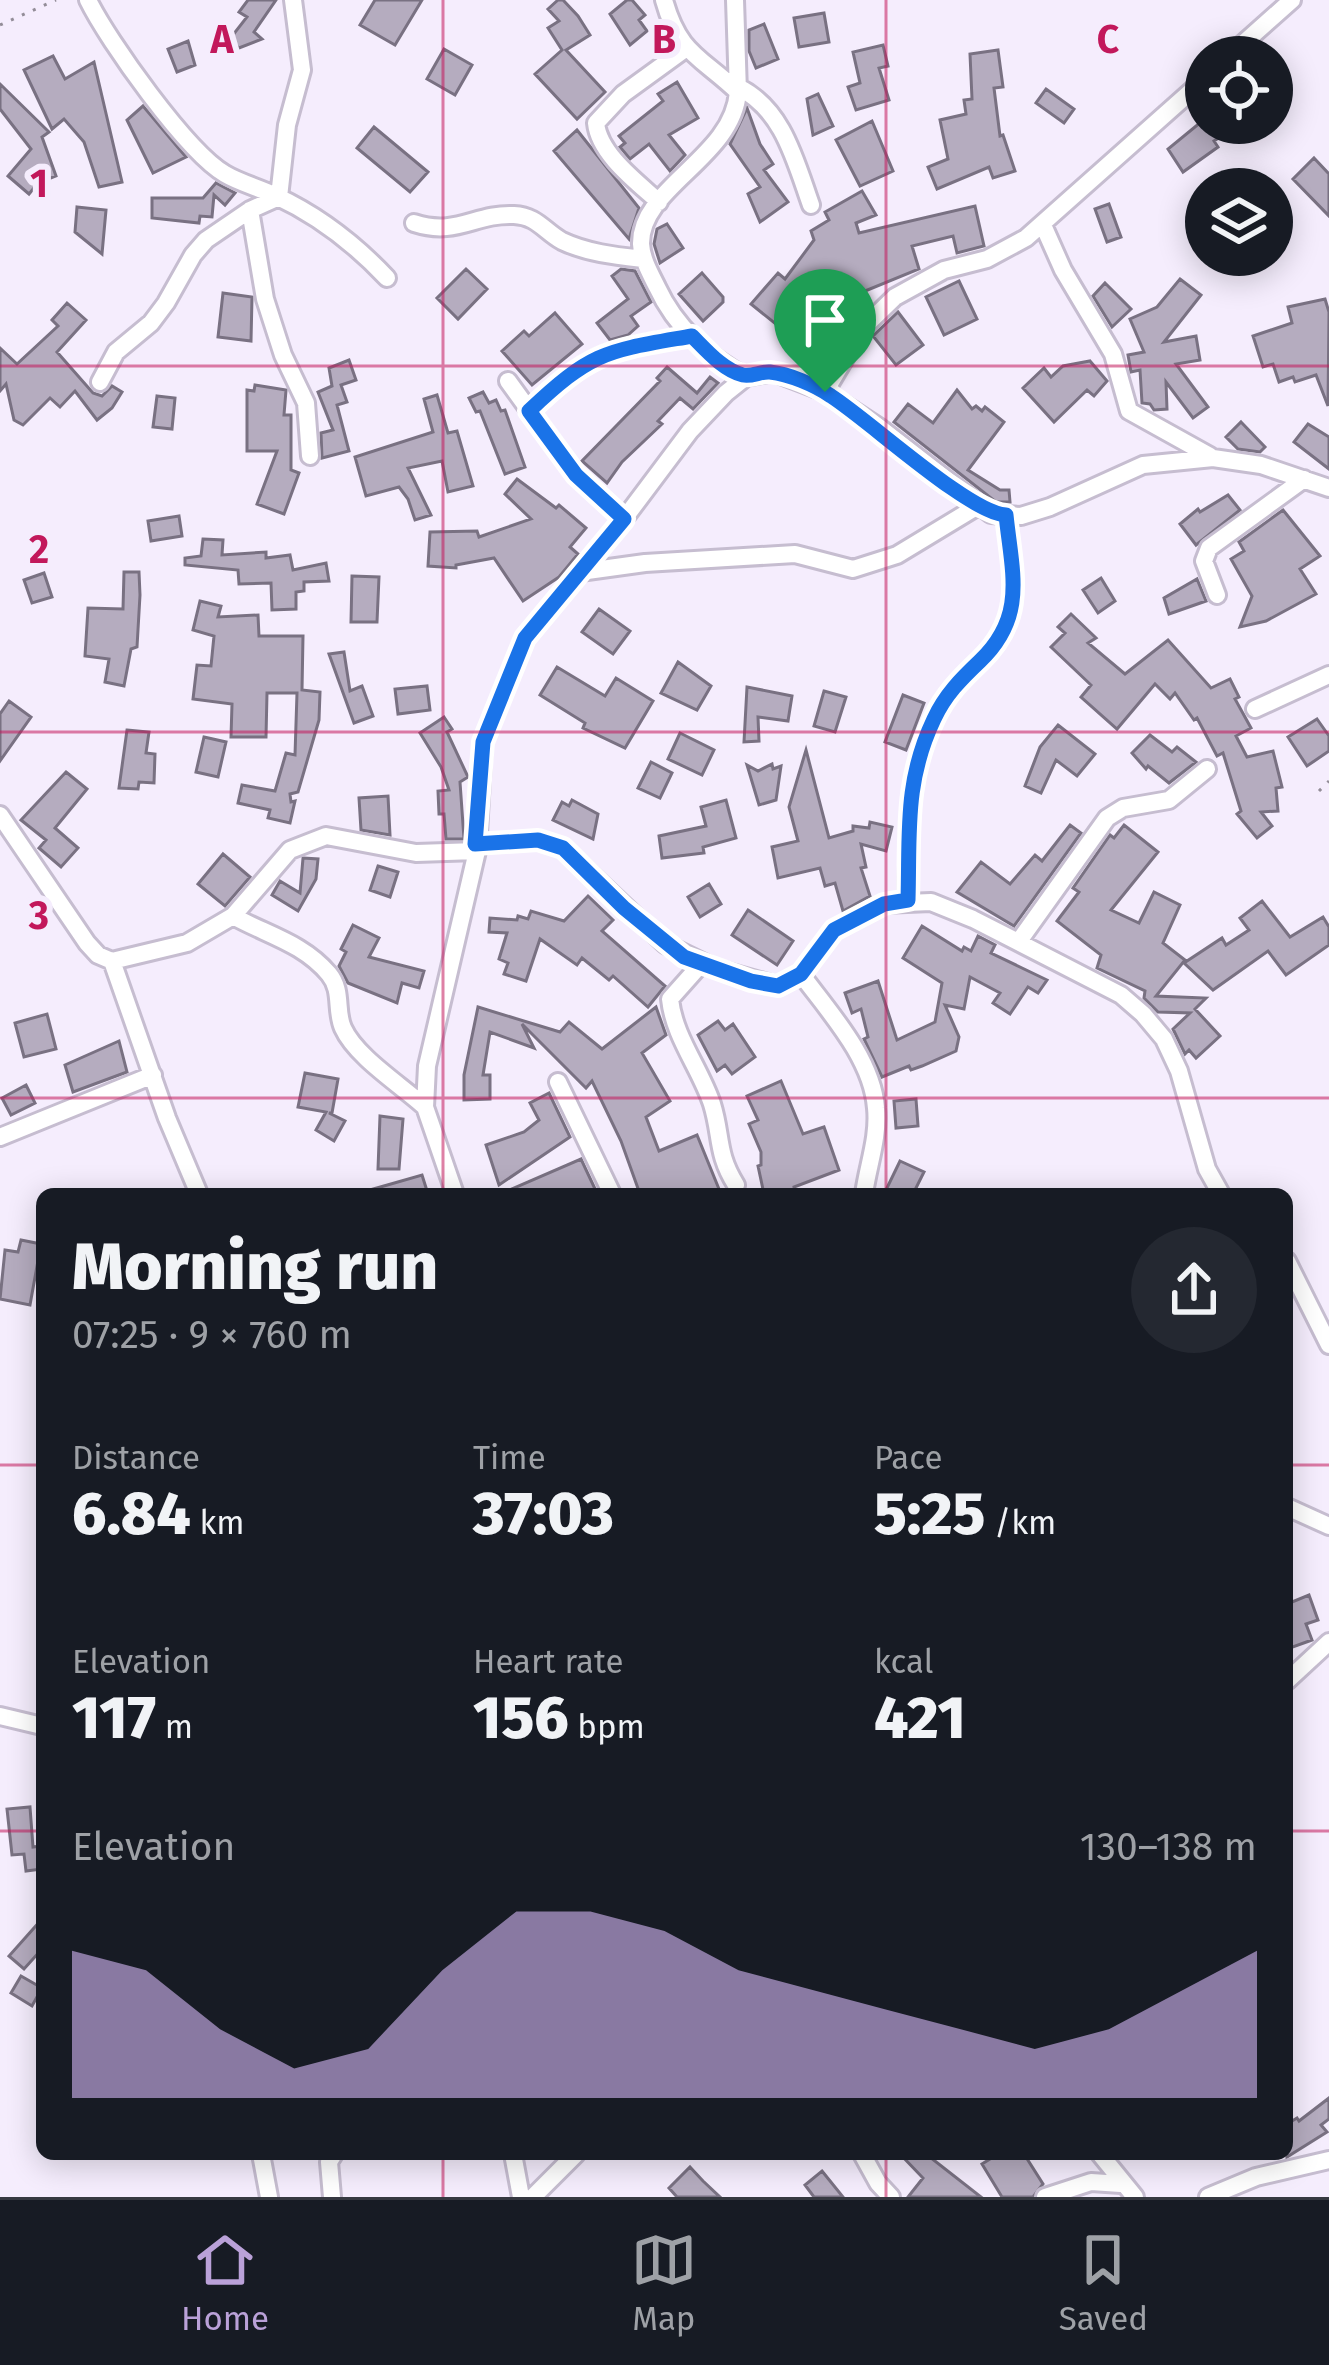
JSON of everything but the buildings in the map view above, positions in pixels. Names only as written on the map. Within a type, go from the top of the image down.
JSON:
[{"type":"street","points":[[88,0],[127,63],[202,157],[224,174],[279,197],[336,230],[387,278]]},
{"type":"street","points":[[279,197],[287,125],[302,70],[293,0]]},
{"type":"street","points":[[664,0],[671,26],[686,49],[769,106],[811,206]]},
{"type":"street","points":[[735,0],[738,89],[725,130],[713,149],[659,202],[644,229],[644,259],[662,298],[692,336],[721,364],[746,377]]},
{"type":"street","points":[[1252,36],[1292,0]]},
{"type":"street","points":[[659,202],[610,154],[595,131],[596,123],[623,94],[686,49]]},
{"type":"street","points":[[825,392],[862,328],[895,297],[944,270],[987,259],[1043,225],[1185,97]]},
{"type":"street","points":[[100,382],[116,352],[151,323],[166,303],[206,240],[279,197]]},
{"type":"street","points":[[250,210],[265,299],[283,355],[306,403],[310,456]]},
{"type":"street","points":[[413,224],[438,231],[512,215],[536,219],[567,243],[599,254],[644,259]]},
{"type":"street","points":[[1043,225],[1063,270],[1113,354],[1129,411],[1213,458]]},
{"type":"street","points":[[529,411],[586,361],[613,350],[692,336]]},
{"type":"street","points":[[455,1188],[425,1107],[427,1066],[476,847],[483,742],[525,638],[690,431],[746,377],[773,372],[825,392],[991,514],[1021,516],[1050,507],[1143,465],[1213,458],[1261,465],[1329,488]]},
{"type":"street","points":[[508,381],[576,475],[624,519]]},
{"type":"street","points":[[1216,595],[1204,561],[1209,548],[1304,479]]},
{"type":"street","points":[[580,572],[795,554],[853,568],[897,554],[978,506]]},
{"type":"street","points":[[908,900],[912,778],[919,757],[944,700],[1004,635],[1012,612],[1014,585],[1006,515]]},
{"type":"street","points":[[1255,709],[1329,675]]},
{"type":"street","points":[[1019,940],[1107,818],[1123,808],[1169,800],[1207,769]]},
{"type":"street","points":[[0,815],[87,943],[112,961],[187,943],[233,916],[290,850],[326,836],[416,853],[538,840],[563,848],[665,944],[702,963],[778,986],[801,974],[834,930],[884,904],[931,902],[1019,940],[1120,994],[1154,1027],[1179,1071],[1207,1169],[1218,1188]]},
{"type":"street","points":[[233,916],[284,937],[322,967],[338,988],[340,1022],[358,1050],[425,1107]]},
{"type":"street","points":[[112,961],[197,1188]]},
{"type":"street","points":[[702,963],[670,999],[672,1021],[711,1102],[718,1147],[736,1185]]},
{"type":"street","points":[[801,974],[842,1030],[872,1088],[875,1143],[865,1188]]},
{"type":"street","points":[[0,1137],[153,1075]]},
{"type":"street","points":[[558,1082],[609,1188]]},
{"type":"street","points":[[1293,1273],[1329,1345]]},
{"type":"street","points":[[1293,1510],[1329,1526]]},
{"type":"street","points":[[1293,1675],[1329,1642]]},
{"type":"street","points":[[0,1716],[36,1725]]},
{"type":"street","points":[[262,2160],[269,2197]]},
{"type":"street","points":[[330,2160],[332,2197]]},
{"type":"street","points":[[514,2160],[520,2197]]},
{"type":"street","points":[[533,2197],[570,2160]]},
{"type":"street","points":[[865,2160],[891,2197]]},
{"type":"street","points":[[1105,2160],[1128,2190]]},
{"type":"street","points":[[1208,2197],[1256,2177],[1329,2160]]},
{"type":"street","points":[[1045,2197],[1091,2182],[1128,2190]]},
{"type":"path","points":[[0,25],[56,0]]},
{"type":"path","points":[[1319,791],[1329,781]]},
{"type":"route","points":[[692,336],[721,364],[746,377],[773,372],[825,392],[880,428],[972,502],[991,514],[1006,515],[1014,585],[1012,612],[1004,635],[958,681],[929,730],[912,778],[908,900],[884,904],[834,930],[801,974],[778,986],[684,957],[624,908],[563,848],[538,840],[475,844],[483,742],[525,638],[624,519],[576,475],[529,411],[586,361],[613,350],[692,336]]}]
